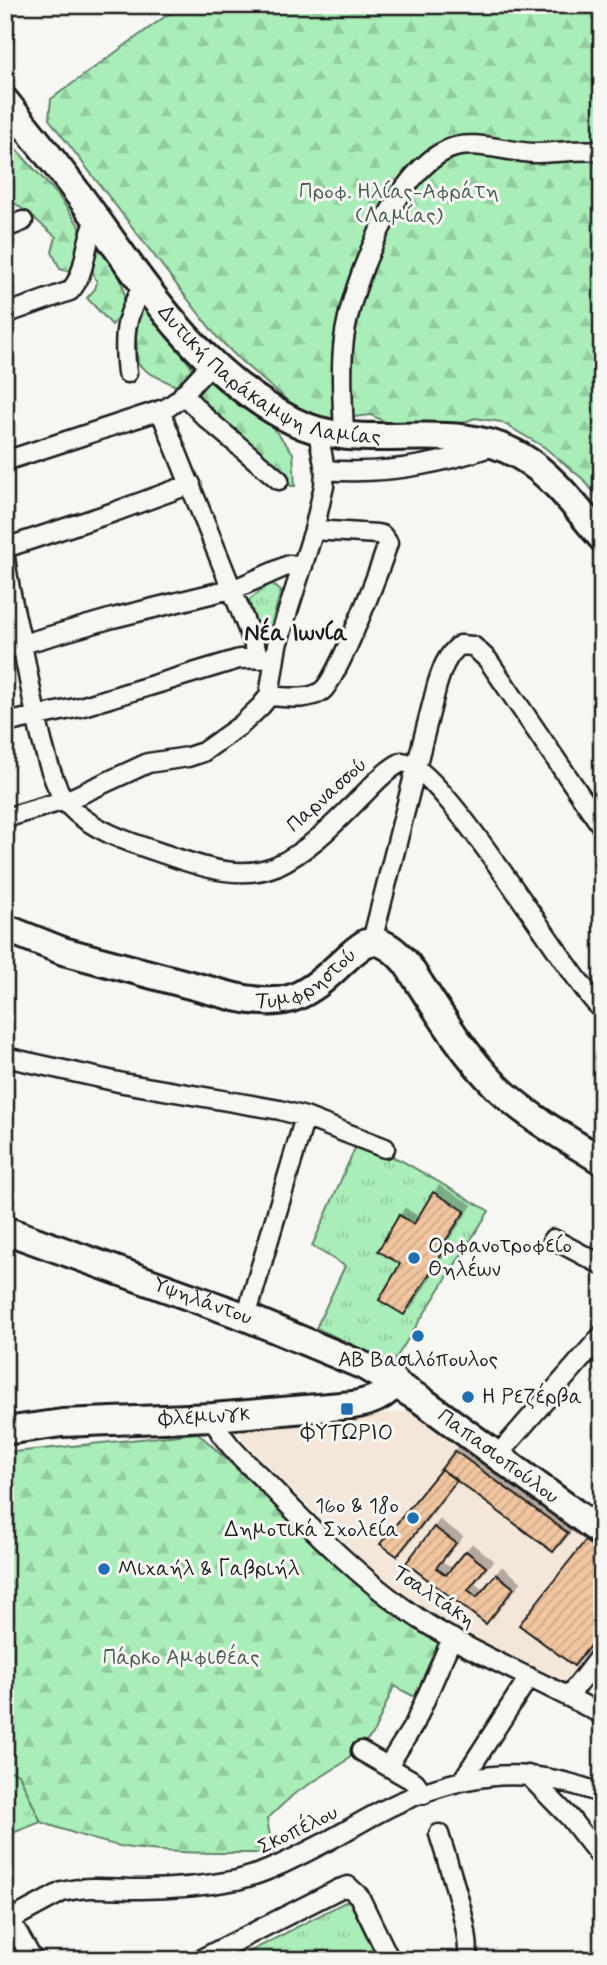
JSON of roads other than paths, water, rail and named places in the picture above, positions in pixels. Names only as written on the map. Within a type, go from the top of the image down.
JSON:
[{"type":"main road","name":"Δυτική Παράκαμψη Λαμίας","points":[[5,101],[171,321],[212,363],[268,407],[305,428],[318,432],[376,437],[465,438],[496,445],[518,454],[542,472],[602,538]]},
{"type":"main road","name":"Τυμφρηστού","points":[[5,928],[63,951],[235,997],[271,1002],[296,997],[327,976],[356,950],[372,941],[391,947],[403,958],[462,1046],[497,1087],[522,1108],[602,1161]]},
{"type":"main road","name":"Υψηλάντου","points":[[5,1230],[246,1317],[358,1363],[395,1382]]},
{"type":"main road","name":"Φλέμινγκ","points":[[5,1431],[62,1423],[213,1417],[353,1405],[383,1395],[395,1382]]},
{"type":"main road","name":"Παπασιοπούλου","points":[[395,1382],[602,1533]]},
{"type":"street","points":[[344,435],[341,365],[350,306],[379,231],[396,200],[414,177],[431,159],[450,149],[468,145],[535,153],[577,149],[602,151]]},
{"type":"street","points":[[5,314],[70,291],[81,274],[89,233],[97,220]]},
{"type":"street","points":[[5,228],[23,221]]},
{"type":"street","points":[[127,373],[124,333],[129,314],[144,285]]},
{"type":"street","points":[[5,461],[172,405],[212,363]]},
{"type":"street","points":[[183,394],[206,418],[279,481]]},
{"type":"street","points":[[5,818],[64,801],[148,762],[188,757],[203,752],[252,717],[269,696],[266,657],[231,589],[160,410]]},
{"type":"street","points":[[266,657],[314,530],[325,470],[318,432]]},
{"type":"street","points":[[325,470],[346,472],[434,464],[496,445]]},
{"type":"street","points":[[5,548],[191,484]]},
{"type":"street","points":[[269,696],[311,696],[327,687],[388,543],[382,535],[377,534],[314,530]]},
{"type":"street","name":"Παρνασσού","points":[[5,556],[14,646],[52,773],[64,801],[87,821],[151,849],[217,870],[244,873],[277,865],[302,850],[395,765],[406,762],[417,768]]},
{"type":"street","points":[[14,646],[231,589],[279,567],[303,565]]},
{"type":"street","points":[[372,941],[442,671],[451,653],[460,646],[472,646],[488,660],[602,827]]},
{"type":"street","points":[[5,723],[80,707],[239,659],[266,657]]},
{"type":"street","points":[[417,768],[436,786],[492,858],[570,971],[600,1004]]},
{"type":"street","points":[[5,1057],[123,1083],[280,1110],[385,1148]]},
{"type":"street","points":[[246,1317],[305,1117]]},
{"type":"street","points":[[552,1239],[602,1265]]},
{"type":"street","points":[[497,1456],[602,1335]]},
{"type":"street","name":"Τσαλτάκη","points":[[213,1417],[226,1441],[281,1497],[353,1566],[407,1609],[494,1661],[602,1715]]},
{"type":"street","points":[[388,1766],[423,1707],[452,1638]]},
{"type":"street","points":[[568,1697],[602,1653]]},
{"type":"street","points":[[462,1781],[528,1677]]},
{"type":"street","points":[[360,1751],[415,1782],[424,1794]]},
{"type":"street","name":"Σκοπέλου","points":[[8,1915],[78,1888],[103,1886],[167,1889],[237,1880],[264,1872],[302,1854],[399,1803],[462,1781],[494,1774],[528,1775],[602,1794]]},
{"type":"street","points":[[528,1775],[570,1818],[602,1858]]},
{"type":"street","points":[[439,1834],[465,1929],[469,1952],[467,1960]]},
{"type":"street","points":[[199,1960],[348,1886],[359,1896],[390,1960]]},
{"type":"street","points":[[8,1915],[33,1960]]},
{"type":"place","name":"Ορφανοτροφείο Θηλέων","points":[[414,1258]]},
{"type":"place","name":"ΑΒ Βασιλόπουλος","points":[[418,1336]]},
{"type":"place","name":"Η Ρεζέρβα","points":[[468,1397]]},
{"type":"place","name":"ΦΥΤΩΡΙΟ","points":[[347,1409]]},
{"type":"place","name":"16ο & 18ο Δημοτικά Σχολεία","points":[[413,1518]]},
{"type":"place","name":"Μιχαήλ & Γαβριήλ","points":[[104,1569]]},
{"type":"district","name":"Νέα Ιωνία","points":[[296,634]]},
{"type":"park label","name":"Προφ. Ηλίας-Αφράτη (Λαμίας)","points":[[399,204]]},
{"type":"park label","name":"Πάρκο Αμφιθέας","points":[[181,1658]]}]
